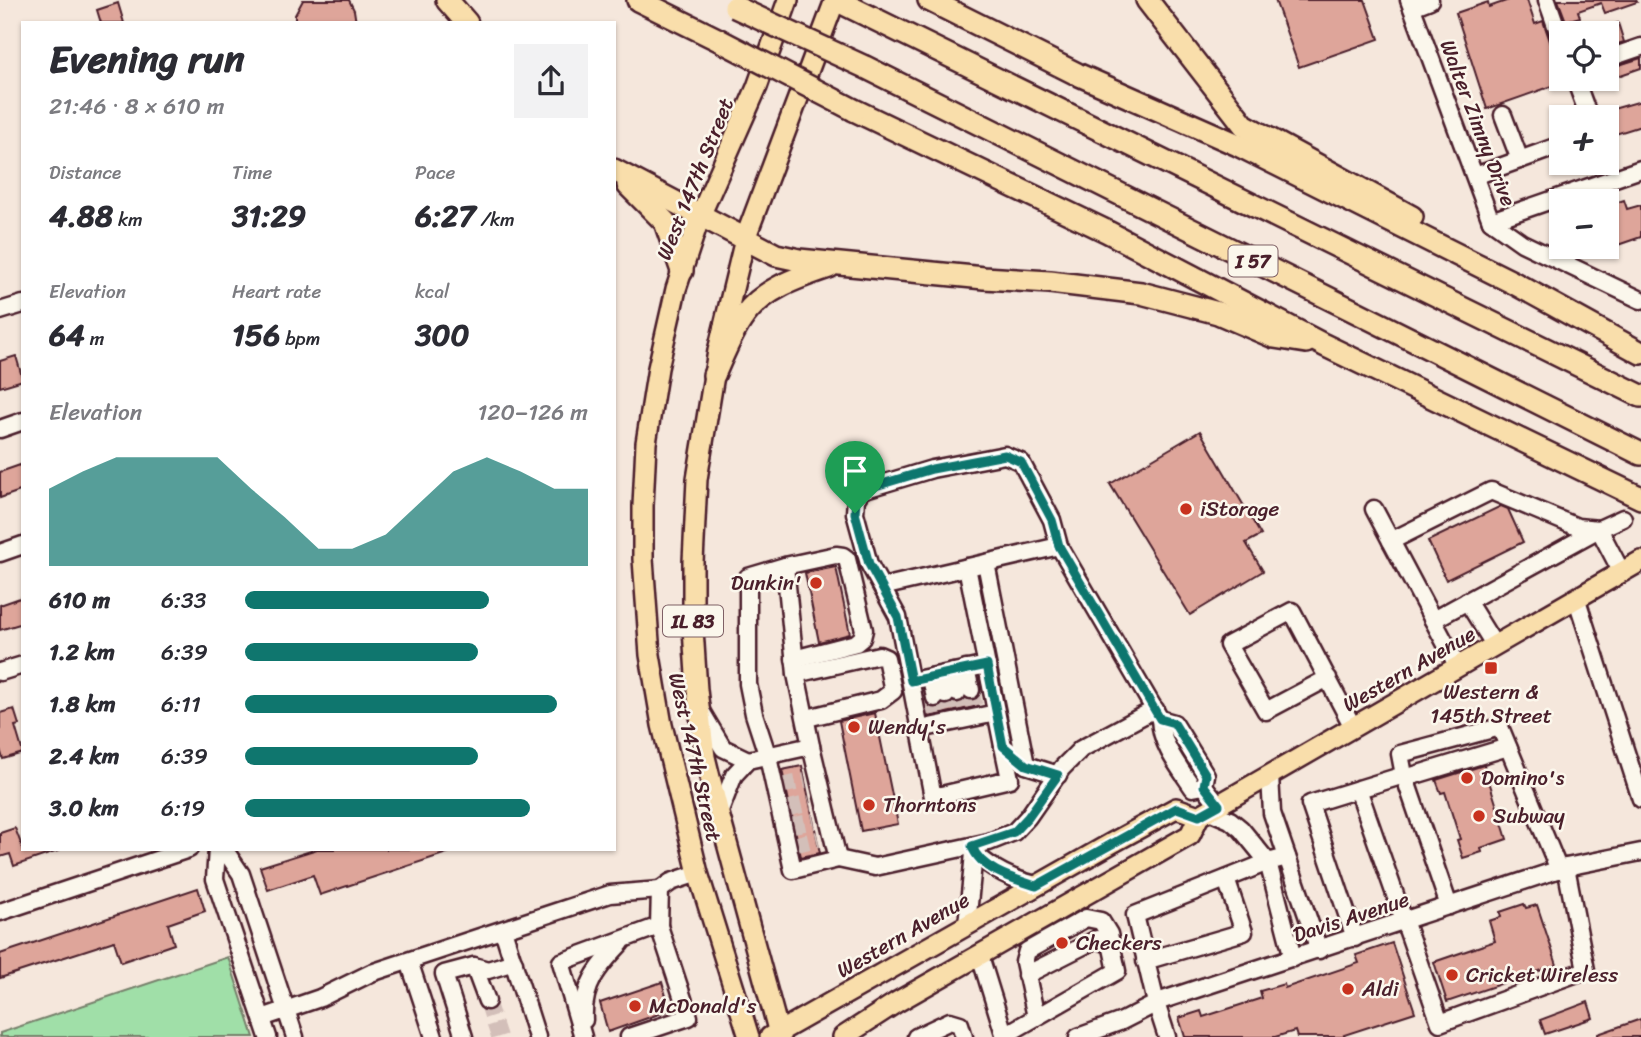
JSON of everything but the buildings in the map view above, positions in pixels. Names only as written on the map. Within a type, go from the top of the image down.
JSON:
[{"type":"highway","points":[[447,0],[465,21]]},
{"type":"highway","points":[[638,0],[854,110],[1106,231],[1324,345],[1641,498]]},
{"type":"highway","name":"I 57","points":[[835,0],[1641,396]]},
{"type":"highway","points":[[929,0],[1077,74],[1238,145],[1513,282],[1641,352]]},
{"type":"highway","points":[[1147,0],[1244,125],[1488,258],[1513,282]]},
{"type":"highway","name":"I 57","points":[[728,4],[865,67],[1641,454]]},
{"type":"highway","points":[[616,172],[776,255],[799,260],[1050,282],[1141,293],[1219,313],[1274,337],[1324,345]]},
{"type":"highway","points":[[616,173],[665,222],[682,271]]},
{"type":"highway","points":[[714,375],[744,316],[756,302],[782,285],[839,264]]},
{"type":"main road","name":"West 147th Street","points":[[750,1037],[698,873],[658,702],[650,655],[643,559],[646,443],[658,368],[682,271],[700,216],[757,87],[788,0]]},
{"type":"main road","name":"West 147th Street","points":[[777,1035],[705,757],[694,629],[697,479],[714,375],[745,239],[835,0]]},
{"type":"main road","name":"Western Avenue","points":[[843,1037],[897,1002],[1189,835],[1209,811],[1641,561]]},
{"type":"main road","name":"Western Avenue","points":[[777,1035],[1177,808],[1209,811]]},
{"type":"main road","points":[[859,1037],[897,1002]]},
{"type":"street","points":[[1410,3],[1430,0]]},
{"type":"street","points":[[1547,0],[1554,21]]},
{"type":"street","name":"Walter Zimny Drive","points":[[1410,3],[1491,221],[1522,243],[1641,300]]},
{"type":"street","points":[[1619,55],[1641,47]]},
{"type":"street","points":[[1503,115],[1520,160]]},
{"type":"street","points":[[1475,176],[1549,149]]},
{"type":"street","points":[[1491,221],[1641,169]]},
{"type":"street","points":[[1610,175],[1611,179]]},
{"type":"street","points":[[0,312],[21,305]]},
{"type":"street","points":[[0,429],[21,422]]},
{"type":"street","points":[[947,695],[898,617],[869,564],[855,513],[856,499],[862,490],[932,469],[1005,455],[1021,462],[1052,520],[1059,546],[1158,714],[1174,723],[1206,775],[1204,786],[1209,811],[1230,820],[1241,829],[1268,862],[1293,958]]},
{"type":"street","points":[[1391,541],[1491,491],[1577,527],[1598,529]]},
{"type":"street","points":[[1374,509],[1458,667]]},
{"type":"street","points":[[1433,620],[1598,529],[1623,518]]},
{"type":"street","points":[[1598,529],[1622,573]]},
{"type":"street","points":[[0,553],[21,546]]},
{"type":"street","points":[[882,587],[1059,546]]},
{"type":"street","points":[[795,666],[856,643],[864,636],[847,559],[843,556],[835,555],[785,566],[748,577],[748,684],[754,714],[783,810],[793,870],[838,859],[875,867],[973,849],[1014,832],[1081,750],[1158,714]]},
{"type":"street","points":[[986,563],[1026,765]]},
{"type":"street","points":[[785,566],[795,666],[811,747],[812,779],[825,838],[838,859]]},
{"type":"street","points":[[937,676],[949,718],[933,797],[1010,779],[967,568]]},
{"type":"street","points":[[1577,600],[1641,799]]},
{"type":"street","points":[[1468,601],[1495,646]]},
{"type":"street","points":[[1328,678],[1266,711],[1228,645],[1292,611],[1328,678],[1353,727]]},
{"type":"street","points":[[795,666],[879,655],[886,658],[893,691],[888,695],[881,700],[807,718]]},
{"type":"street","points":[[0,672],[21,665]]},
{"type":"street","points":[[937,676],[987,665]]},
{"type":"street","points":[[937,676],[947,695]]},
{"type":"street","points":[[937,676],[947,695]]},
{"type":"street","points":[[699,709],[723,748],[748,760],[811,747]]},
{"type":"street","points":[[949,718],[996,713]]},
{"type":"street","points":[[1358,789],[1440,1023],[1587,970],[1563,868],[1500,727],[1400,754],[1449,906]]},
{"type":"street","points":[[1003,746],[1026,765],[1058,775]]},
{"type":"street","points":[[1355,938],[1310,804],[1508,747]]},
{"type":"street","points":[[719,814],[734,775],[748,760]]},
{"type":"street","points":[[1270,775],[1272,813],[1319,950]]},
{"type":"street","points":[[973,849],[992,868],[1012,879],[1036,886]]},
{"type":"street","points":[[967,925],[973,849]]},
{"type":"street","points":[[0,912],[183,851]]},
{"type":"street","points":[[217,851],[215,879],[268,1037]]},
{"type":"street","points":[[225,851],[241,874],[295,1037]]},
{"type":"street","name":"Davis Avenue","points":[[1078,1037],[1122,1021],[1156,1003],[1563,868],[1641,852]]},
{"type":"street","points":[[1167,1037],[1135,915],[1268,862],[1287,857]]},
{"type":"street","points":[[262,1018],[320,999],[371,973],[610,894],[660,890],[671,882],[698,873]]},
{"type":"street","points":[[1145,961],[1244,932],[1226,879]]},
{"type":"street","points":[[629,1037],[689,1017],[659,926],[660,890]]},
{"type":"street","points":[[980,956],[1005,1036],[1116,971],[1109,934],[1101,921],[1086,918],[1027,951],[1024,962],[1036,1017]]},
{"type":"street","points":[[584,1037],[561,962],[659,926]]},
{"type":"street","points":[[503,930],[537,1037]]},
{"type":"street","points":[[584,1037],[583,1004],[591,981],[604,961],[625,939]]},
{"type":"street","points":[[1027,975],[1097,939],[1111,945]]},
{"type":"street","points":[[409,961],[434,1037]]},
{"type":"street","points":[[464,1037],[444,974],[474,966],[488,970],[514,962]]},
{"type":"street","points":[[474,966],[487,1001]]},
{"type":"street","points":[[918,1036],[950,1021],[960,1024],[964,1037]]},
{"type":"green space","points":[[228,957],[254,1037],[0,1037],[0,1033]]},
{"type":"tunnel","points":[[971,690],[975,707]]},
{"type":"tunnel","points":[[957,693],[961,710]]},
{"type":"tunnel","points":[[946,695],[950,712]]},
{"type":"tunnel","points":[[935,698],[939,715]]},
{"type":"tunnel","points":[[923,700],[927,718]]},
{"type":"tunnel","points":[[780,786],[805,781]]},
{"type":"tunnel","points":[[786,809],[810,803]]},
{"type":"tunnel","points":[[789,826],[814,821]]},
{"type":"tunnel","points":[[793,845],[818,839]]},
{"type":"tunnel","points":[[487,1001],[499,1037]]},
{"type":"place","name":"iStorage","points":[[1186,509]]},
{"type":"place","name":"Dunkin'","points":[[816,583]]},
{"type":"place","name":"Western & 145th Street","points":[[1491,668]]},
{"type":"place","name":"Wendy's","points":[[854,727]]},
{"type":"place","name":"Domino's","points":[[1467,778]]},
{"type":"place","name":"Thorntons","points":[[869,805]]},
{"type":"place","name":"Subway","points":[[1479,816]]},
{"type":"place","name":"Checkers","points":[[1062,943]]},
{"type":"place","name":"Cricket Wireless","points":[[1452,975]]},
{"type":"place","name":"Aldi","points":[[1348,989]]},
{"type":"place","name":"McDonald's","points":[[635,1006]]},
{"type":"route","points":[[1005,455],[1021,462],[1052,520],[1059,546],[1160,719],[1174,723],[1190,748],[1206,775],[1204,786],[1219,805],[1199,816],[1177,808],[1036,886],[1012,879],[992,868],[974,853],[972,846],[1014,832],[1058,775],[1038,771],[1026,765],[1003,746],[987,665],[911,681],[898,617],[869,564],[855,513],[856,499],[862,490],[890,480],[1005,455]]}]
